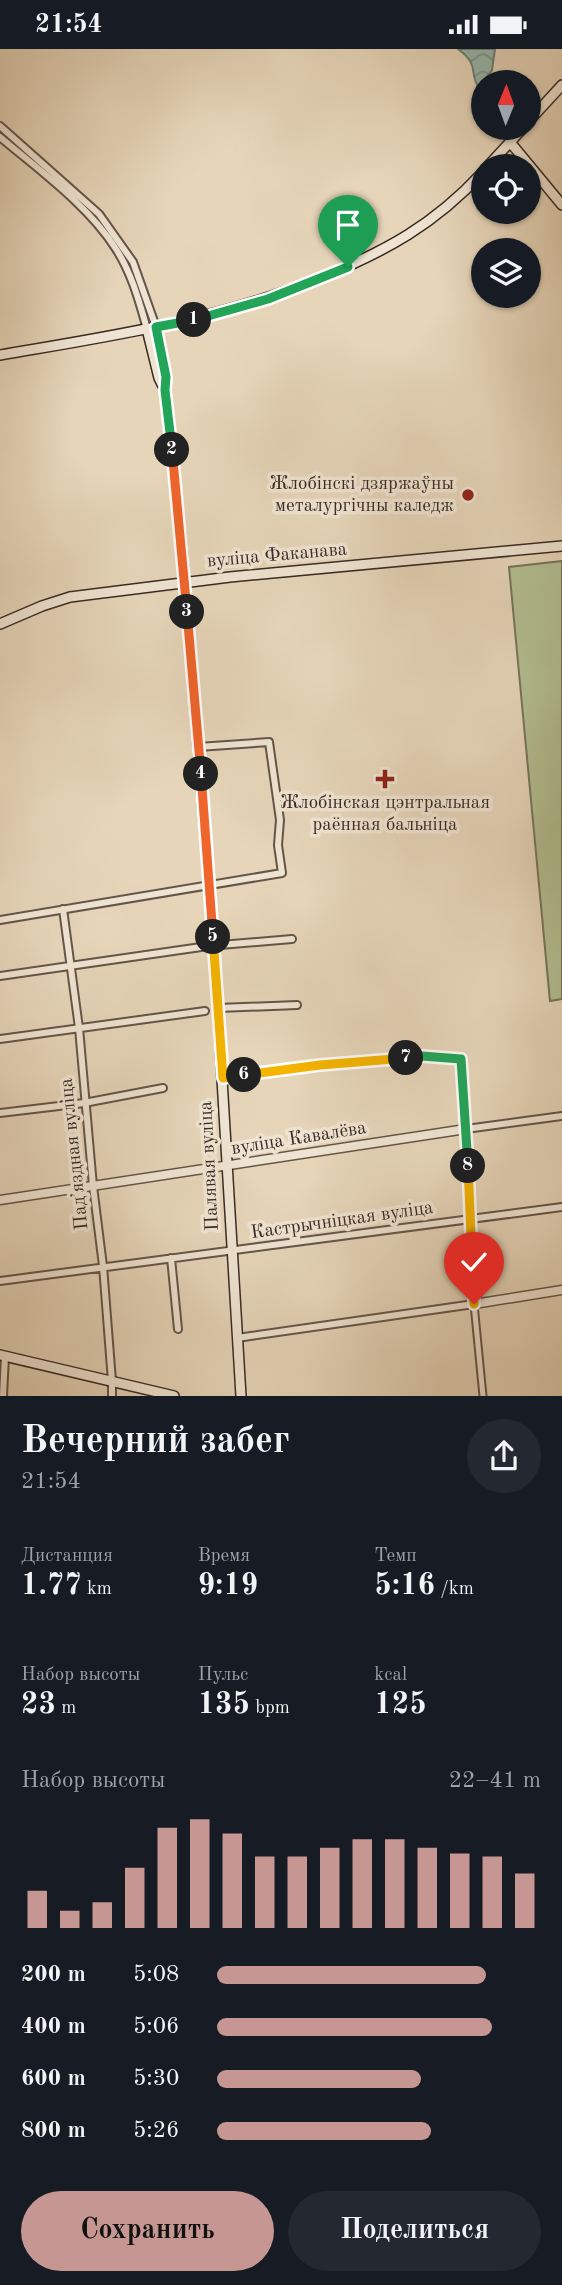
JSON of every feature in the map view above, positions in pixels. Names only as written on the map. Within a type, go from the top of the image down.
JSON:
[{"type":"main road","points":[[541,108],[562,85]]},
{"type":"main road","points":[[499,154],[510,142],[562,205]]},
{"type":"main road","points":[[0,355],[191,321],[268,299],[376,254],[414,233],[471,185]]},
{"type":"main road","name":"Палявая вуліца","points":[[152,328],[159,378],[165,390],[198,747],[223,1078],[241,1396]]},
{"type":"main road","name":"вуліца Факанава","points":[[0,625],[70,597],[184,582],[562,546]]},
{"type":"main road","points":[[3,1356],[174,1396]]},
{"type":"street","points":[[0,126],[99,214],[121,242],[133,262],[152,328]]},
{"type":"street","points":[[0,137],[74,201],[115,247],[152,328]]},
{"type":"street","points":[[0,920],[209,883],[282,873],[278,845],[279,820],[269,742],[198,747]]},
{"type":"street","name":"Падʼяздная вуліца","points":[[62,909],[79,1028],[84,1103],[103,1266],[112,1396]]},
{"type":"street","points":[[0,976],[214,946],[292,939]]},
{"type":"street","points":[[218,1008],[297,1005]]},
{"type":"street","points":[[0,1039],[205,1011]]},
{"type":"street","points":[[223,1078],[320,1065],[422,1056],[461,1059],[474,1304],[483,1396]]},
{"type":"street","points":[[0,1113],[84,1103],[163,1088]]},
{"type":"street","name":"вуліца Кавалёва","points":[[0,1200],[562,1116]]},
{"type":"street","name":"Кастрычніцкая вуліца","points":[[0,1281],[562,1207]]},
{"type":"street","points":[[171,1258],[178,1329]]},
{"type":"street","points":[[237,1338],[562,1290]]},
{"type":"street","points":[[3,1356],[3,1396]]},
{"type":"green space","points":[[562,561],[562,999],[550,1001],[509,567]]},
{"type":"water","points":[[458,49],[495,49],[492,70],[473,70],[465,55]]},
{"type":"place","name":"Жлобінскі дзяржаўны металургічны каледж","points":[[468,495]]},
{"type":"place","name":"Жлобінская цэнтральная раённая бальніца","points":[[385,779]]},
{"type":"route","points":[[348,267],[268,299],[191,321],[156,327],[166,377],[165,390],[182,550],[223,1078],[320,1065],[422,1056],[461,1059],[474,1304]]}]
